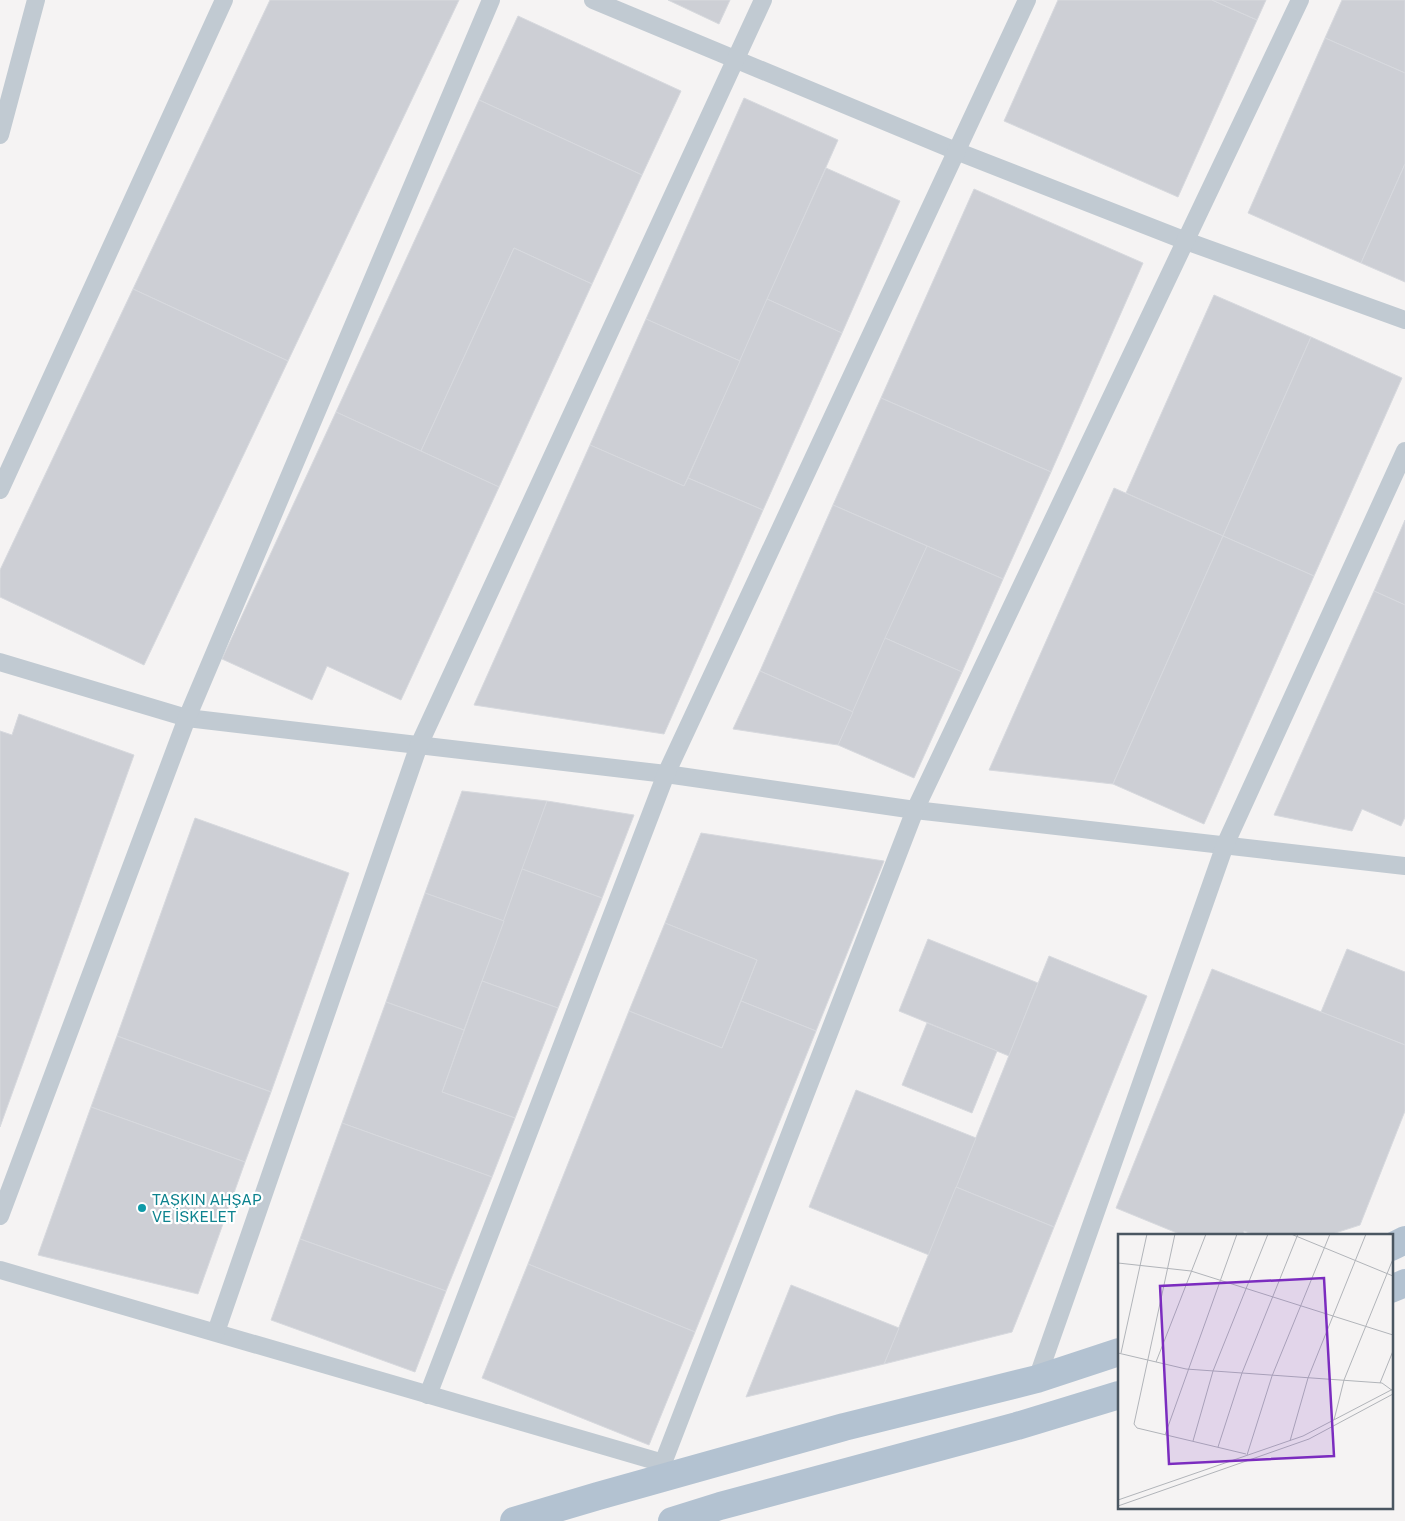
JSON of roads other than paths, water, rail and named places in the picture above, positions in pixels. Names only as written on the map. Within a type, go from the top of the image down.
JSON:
[{"type":"main road","points":[[1392,1247],[1405,1240]]},
{"type":"main road","points":[[1392,1289],[1405,1283]]},
{"type":"main road","points":[[514,1521],[664,1470],[844,1428],[1037,1379],[1118,1352]]},
{"type":"main road","points":[[672,1521],[720,1506],[1017,1426],[1118,1396]]},
{"type":"lane","points":[[0,135],[36,0]]},
{"type":"lane","points":[[0,490],[224,0]]},
{"type":"lane","points":[[0,1216],[187,718],[491,0]]},
{"type":"lane","points":[[593,0],[956,151],[1186,241],[1405,320]]},
{"type":"lane","points":[[216,1332],[419,745],[763,0]]},
{"type":"lane","points":[[428,1395],[666,774],[1026,0]]},
{"type":"lane","points":[[0,1270],[428,1395],[664,1470],[916,810],[1300,0]]},
{"type":"lane","points":[[1037,1379],[1225,845],[1405,451]]},
{"type":"lane","points":[[0,662],[187,718],[666,774],[916,810],[1405,866]]},
{"type":"place","name":"TAŞKIN AHŞAP VE İSKELET","points":[[142,1208]]}]
